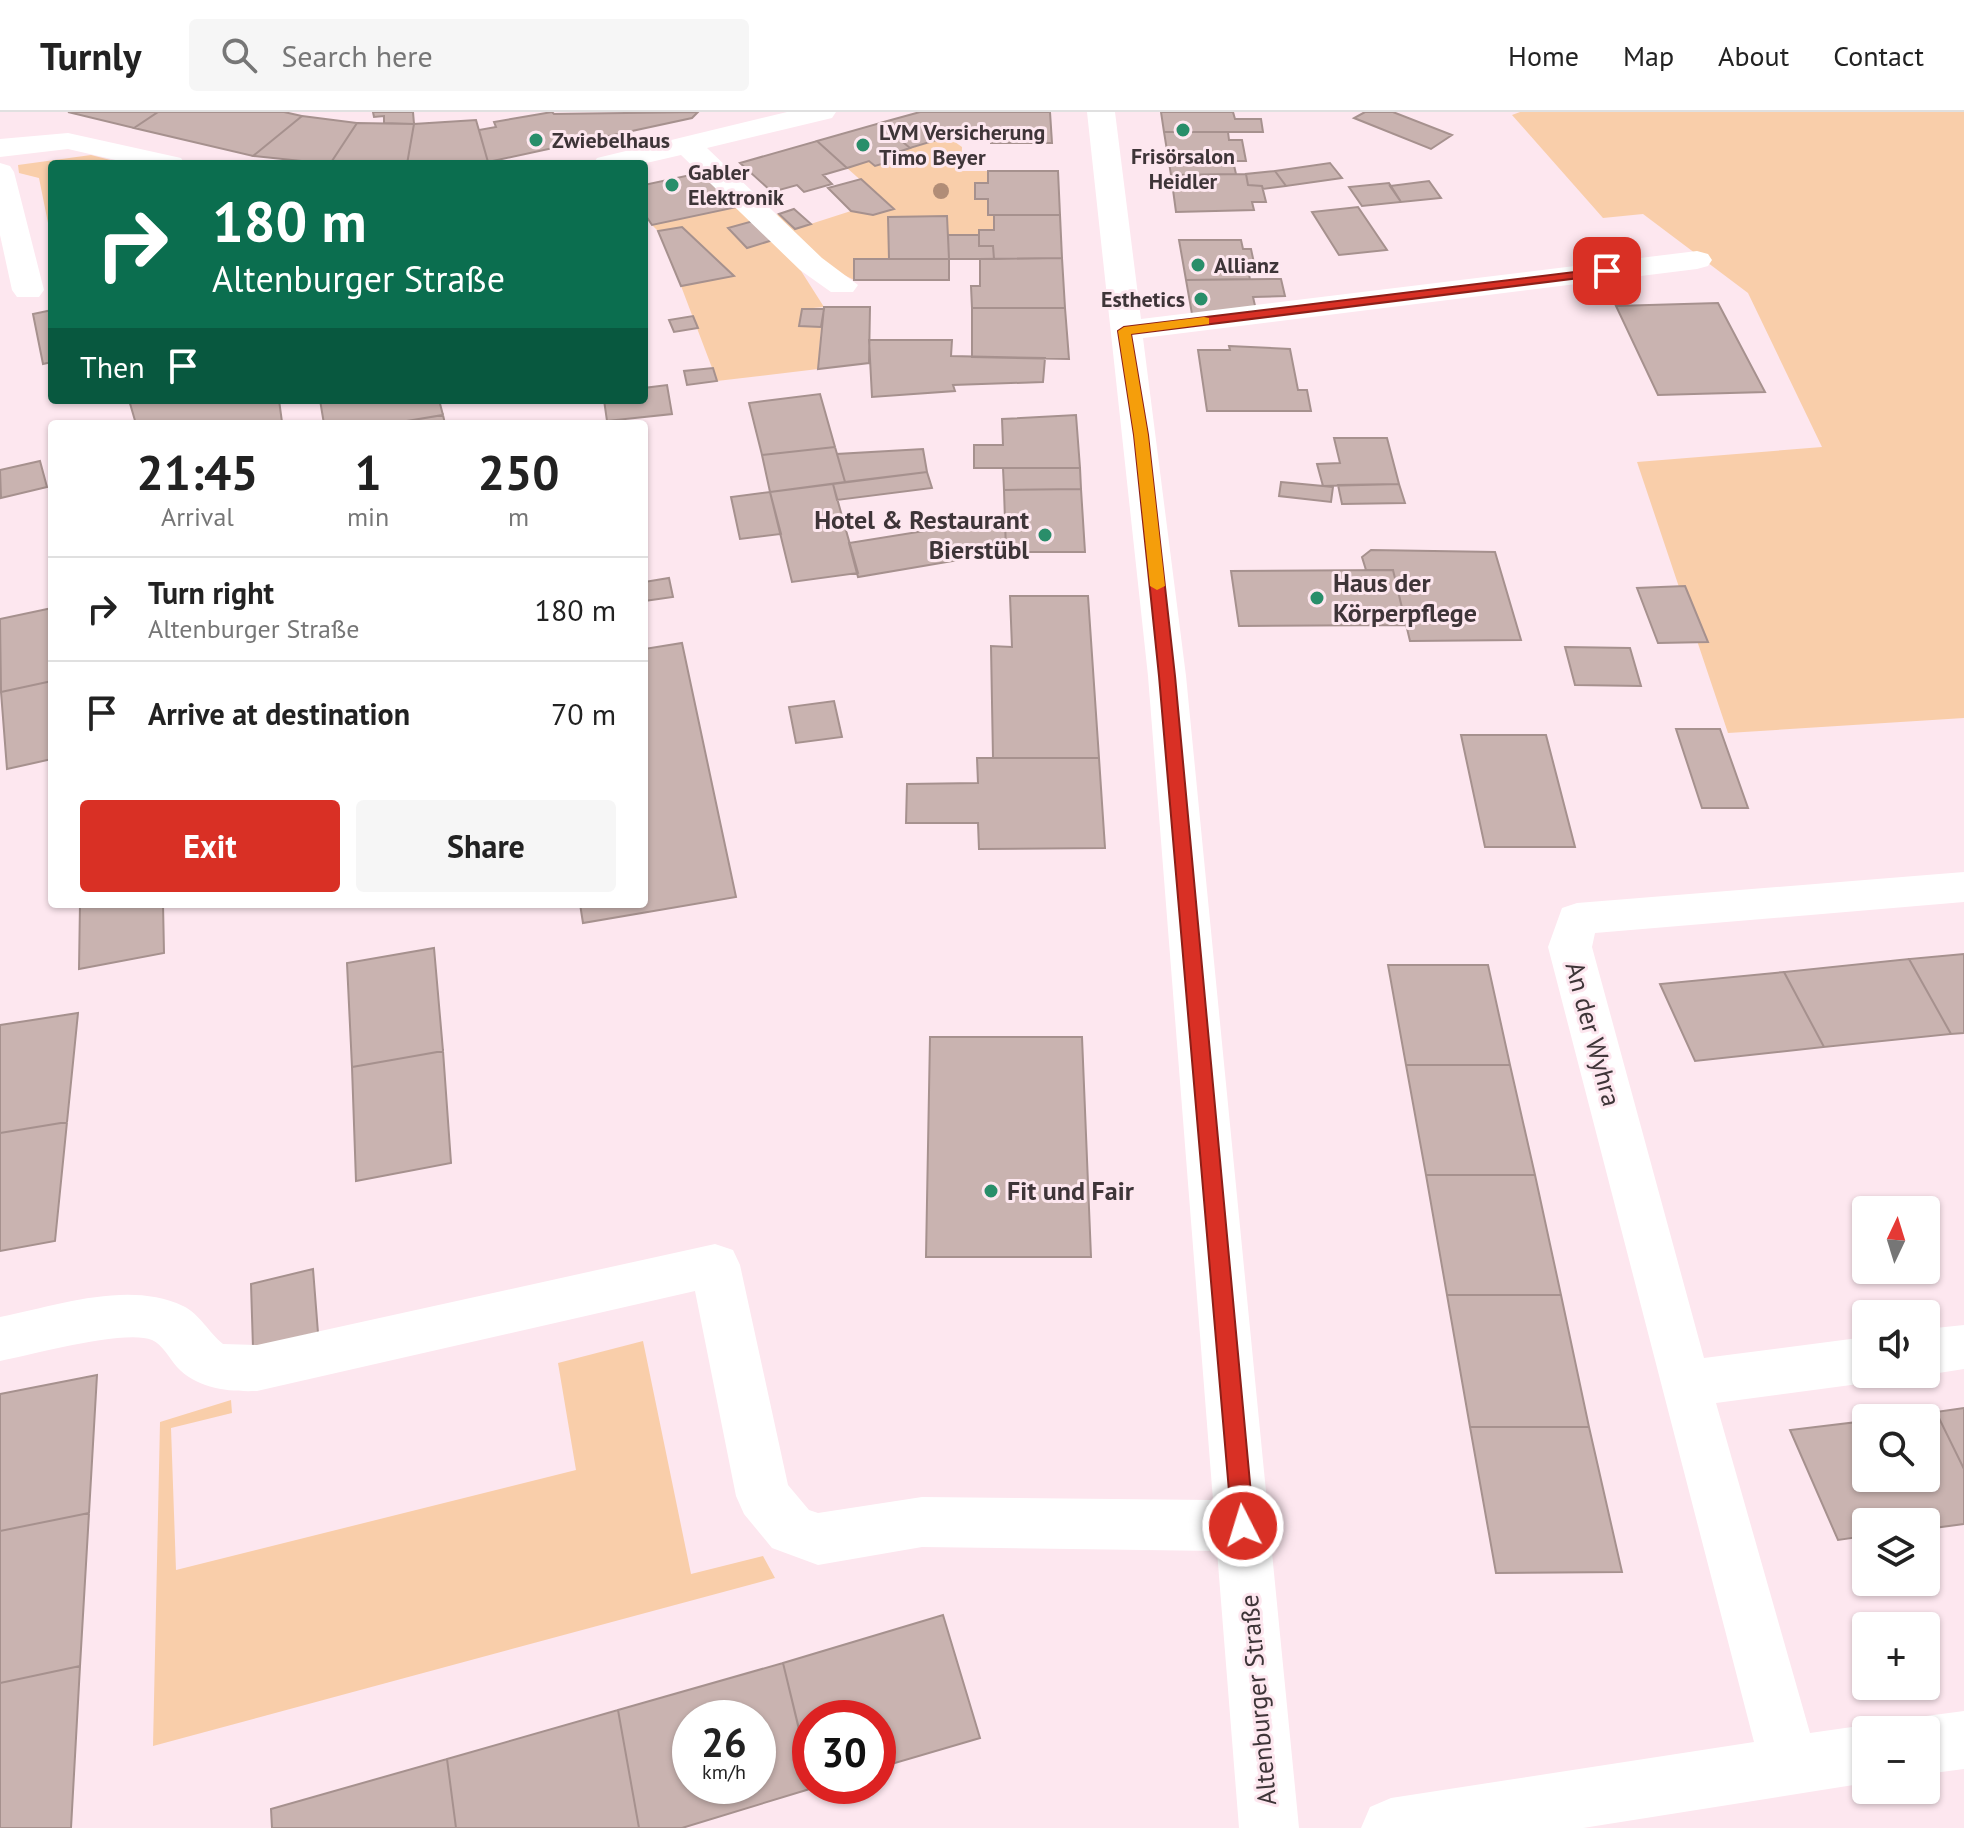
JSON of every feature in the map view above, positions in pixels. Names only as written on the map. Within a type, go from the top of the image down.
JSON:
[{"type":"street","points":[[624,160],[687,145],[745,121],[822,112]]},
{"type":"street","name":"Altenburger Straße","points":[[1101,112],[1124,331],[1141,435],[1167,676],[1269,1828]]},
{"type":"street","points":[[0,148],[68,141],[153,160]]},
{"type":"street","points":[[687,145],[811,264],[842,285]]},
{"type":"street","points":[[0,172],[27,290]]},
{"type":"street","points":[[1124,331],[1697,260]]},
{"type":"street","name":"An der Wyhra","points":[[1790,1765],[1685,1384],[1570,947],[1577,919],[1964,887]]},
{"type":"street","points":[[0,1339],[132,1316],[161,1319],[184,1335],[204,1361],[231,1369],[257,1368],[715,1265],[763,1496],[791,1530],[818,1539],[922,1522],[1243,1526]]},
{"type":"street","points":[[1940,1350],[1964,1347]]},
{"type":"street","points":[[1685,1384],[1852,1362]]},
{"type":"street","points":[[1940,1743],[1964,1740]]},
{"type":"street","points":[[1391,1828],[1704,1782],[1852,1756]]},
{"type":"shaded area","points":[[1520,112],[1964,112],[1964,718],[1728,733],[1637,462],[1822,447],[1748,293],[1643,214],[1603,218],[1512,115]]},
{"type":"shaded area","points":[[948,137],[962,147],[961,171],[988,171],[988,214],[994,215],[994,230],[979,230],[979,235],[948,235],[947,216],[889,217],[889,259],[855,259],[854,280],[824,265],[773,215],[779,214],[795,229],[851,211],[873,215],[893,209],[847,168],[869,161],[876,166],[901,158],[895,153]]},
{"type":"shaded area","points":[[91,155],[110,160],[54,160]]},
{"type":"shaded area","points":[[48,161],[48,223],[39,178],[19,173],[18,165]]},
{"type":"shaded area","points":[[737,207],[753,221],[728,228],[747,248],[773,240],[796,263],[824,307],[802,309],[799,326],[821,327],[818,369],[717,381],[681,286],[734,276],[682,227],[658,231],[652,225]]},
{"type":"shaded area","points":[[643,1341],[691,1574],[763,1556],[775,1578],[153,1746],[160,1422],[231,1400],[232,1413],[171,1428],[176,1570],[576,1470],[558,1363]]},
{"type":"building","points":[[68,112],[158,112],[134,128]]},
{"type":"building","points":[[158,112],[284,112],[302,116],[253,156],[134,128]]},
{"type":"building","points":[[373,112],[413,112],[414,124],[384,123],[384,116],[374,117]]},
{"type":"building","name":"Zwiebelhaus","points":[[552,112],[698,112],[692,118],[487,160],[479,130],[496,127],[494,122]]},
{"type":"building","points":[[920,112],[1050,112],[1052,143],[991,143],[991,139],[963,132],[910,148],[880,123]]},
{"type":"building","points":[[1161,112],[1233,112],[1235,119],[1261,119],[1263,132],[1164,132]]},
{"type":"building","points":[[1365,112],[1393,112],[1452,135],[1431,149],[1354,118]]},
{"type":"building","points":[[302,116],[357,123],[333,160],[253,156]]},
{"type":"building","points":[[476,120],[487,160],[408,160],[414,124]]},
{"type":"building","points":[[357,123],[414,124],[408,160],[333,160]]},
{"type":"building","name":"LVM Versicherung Timo Beyer","points":[[880,123],[910,148],[895,153],[902,158],[875,166],[869,161],[847,168],[817,141]]},
{"type":"building","points":[[1164,132],[1228,132],[1229,140],[1242,140],[1246,161],[1233,161],[1236,174],[1171,175]]},
{"type":"building","points":[[817,141],[847,168],[823,175],[832,184],[804,192],[797,185],[772,192],[740,163]]},
{"type":"building","points":[[1330,163],[1342,178],[1286,186],[1275,171]]},
{"type":"building","points":[[988,171],[1058,171],[1060,215],[988,215],[988,199],[975,199],[975,183],[988,183]]},
{"type":"building","points":[[1275,171],[1286,186],[1263,189],[1262,186],[1248,185],[1246,174]]},
{"type":"building","points":[[704,172],[737,207],[652,225],[648,219],[648,184]]},
{"type":"building","points":[[1246,174],[1248,185],[1262,186],[1266,202],[1252,202],[1254,210],[1176,212],[1171,175]]},
{"type":"building","points":[[861,179],[894,209],[873,215],[851,211],[828,188]]},
{"type":"building","points":[[1429,181],[1441,198],[1401,202],[1390,186]]},
{"type":"building","points":[[1389,183],[1401,202],[1362,206],[1349,187]]},
{"type":"building","points":[[1358,207],[1387,250],[1339,255],[1312,212]]},
{"type":"building","points":[[794,209],[811,224],[795,229],[779,214]]},
{"type":"building","points":[[994,215],[1060,215],[1062,258],[994,259],[993,246],[979,246],[979,230],[994,230]]},
{"type":"building","points":[[947,216],[949,259],[889,259],[888,217]]},
{"type":"building","points":[[753,221],[773,240],[747,248],[728,228]]},
{"type":"building","points":[[682,227],[734,276],[681,286],[658,231]]},
{"type":"building","points":[[948,235],[979,235],[979,246],[993,246],[994,259],[949,259]]},
{"type":"building","points":[[1179,240],[1241,240],[1243,249],[1251,249],[1254,263],[1246,263],[1250,279],[1186,280]]},
{"type":"building","points":[[1062,258],[1065,308],[972,308],[971,286],[980,286],[980,259]]},
{"type":"building","points":[[854,259],[949,259],[949,280],[854,280]]},
{"type":"building","points":[[1281,279],[1285,296],[1253,297],[1256,310],[1192,314],[1186,280]]},
{"type":"building","points":[[1718,303],[1765,392],[1658,395],[1616,306]]},
{"type":"building","points":[[824,307],[870,307],[869,363],[818,369]]},
{"type":"building","points":[[972,308],[1065,308],[1069,359],[972,357]]},
{"type":"building","points":[[802,309],[824,309],[821,327],[799,326]]},
{"type":"building","points":[[48,311],[48,363],[43,364],[33,314]]},
{"type":"building","points":[[693,316],[698,328],[674,332],[669,320]]},
{"type":"building","points":[[869,340],[952,340],[951,356],[1045,358],[1043,382],[953,385],[955,391],[872,397]]},
{"type":"building","points":[[1229,346],[1290,349],[1298,390],[1307,390],[1311,411],[1207,411],[1198,350],[1230,350]]},
{"type":"building","points":[[713,368],[717,381],[687,385],[684,371]]},
{"type":"building","points":[[667,385],[672,414],[607,420],[605,404],[648,404],[648,387]]},
{"type":"building","points":[[820,394],[835,447],[762,455],[749,403]]},
{"type":"building","points":[[130,404],[280,404],[282,420],[135,420]]},
{"type":"building","points":[[321,404],[440,404],[443,415],[413,420],[323,420]]},
{"type":"building","points":[[443,415],[444,420],[413,420]]},
{"type":"building","points":[[1076,415],[1080,468],[974,468],[974,445],[1003,445],[1002,419]]},
{"type":"building","points":[[1334,438],[1387,438],[1399,484],[1323,486],[1317,464],[1340,463]]},
{"type":"building","points":[[835,447],[845,482],[770,492],[762,455]]},
{"type":"building","points":[[923,449],[927,472],[845,482],[837,454]]},
{"type":"building","points":[[40,461],[47,487],[1,498],[0,470]]},
{"type":"building","points":[[1003,468],[1080,468],[1081,489],[1004,490]]},
{"type":"building","points":[[927,472],[932,488],[837,500],[833,484]]},
{"type":"building","points":[[1281,482],[1333,487],[1331,502],[1279,496]]},
{"type":"building","points":[[833,484],[858,573],[792,582],[770,492]]},
{"type":"building","points":[[1399,484],[1405,503],[1342,504],[1338,485]]},
{"type":"building","name":"Hotel & Restaurant Bierstübl","points":[[1081,489],[1085,552],[1006,552],[1004,490]]},
{"type":"building","points":[[770,492],[781,534],[740,539],[731,497]]},
{"type":"building","points":[[1005,518],[1006,552],[858,577],[849,543]]},
{"type":"building","points":[[1371,550],[1495,552],[1521,640],[1410,641],[1393,570],[1366,570],[1362,557]]},
{"type":"building","name":"Haus der Körperpflege","points":[[1393,570],[1406,625],[1239,626],[1231,571]]},
{"type":"building","points":[[669,578],[673,597],[648,600],[648,581]]},
{"type":"building","points":[[1685,586],[1708,642],[1658,643],[1637,588]]},
{"type":"building","points":[[1010,596],[1088,596],[1099,758],[993,758],[991,646],[1012,647]]},
{"type":"building","points":[[48,609],[48,682],[1,692],[0,619]]},
{"type":"building","points":[[682,643],[736,897],[583,923],[581,908],[648,908],[648,648]]},
{"type":"building","points":[[1565,647],[1630,648],[1641,686],[1575,685]]},
{"type":"building","points":[[48,682],[48,760],[7,769],[1,692]]},
{"type":"building","points":[[834,701],[842,737],[796,743],[789,707]]},
{"type":"building","points":[[1676,729],[1720,729],[1748,808],[1702,808]]},
{"type":"building","points":[[1461,735],[1546,735],[1575,847],[1485,847]]},
{"type":"building","points":[[977,758],[1099,758],[1105,848],[979,849],[978,823],[906,823],[907,784],[978,783]]},
{"type":"building","points":[[80,908],[163,908],[164,953],[79,969]]},
{"type":"building","points":[[434,948],[443,1051],[352,1067],[347,963]]},
{"type":"building","points":[[1964,954],[1964,1033],[1951,1034],[1909,959]]},
{"type":"building","points":[[1909,959],[1951,1034],[1824,1047],[1784,972]]},
{"type":"building","points":[[1388,965],[1488,965],[1510,1065],[1406,1065]]},
{"type":"building","points":[[1784,972],[1824,1047],[1695,1061],[1660,984]]},
{"type":"building","points":[[78,1013],[67,1122],[0,1133],[0,1025]]},
{"type":"building","points":[[930,1037],[1082,1037],[1091,1257],[926,1257]]},
{"type":"building","points":[[443,1051],[451,1163],[356,1181],[352,1067]]},
{"type":"building","points":[[1406,1065],[1510,1065],[1535,1175],[1426,1175]]},
{"type":"building","points":[[67,1122],[55,1241],[0,1251],[0,1133]]},
{"type":"building","points":[[1426,1175],[1535,1175],[1561,1295],[1447,1295]]},
{"type":"building","points":[[313,1269],[318,1333],[253,1348],[251,1284]]},
{"type":"building","points":[[1447,1295],[1561,1295],[1589,1427],[1470,1427]]},
{"type":"building","points":[[97,1375],[89,1513],[0,1531],[0,1394]]},
{"type":"building","points":[[1964,1408],[1964,1469],[1940,1420],[1940,1411]]},
{"type":"building","points":[[1940,1420],[1964,1469],[1964,1524],[1940,1527],[1940,1508],[1852,1508],[1852,1538],[1838,1540],[1790,1430],[1852,1423],[1852,1492],[1940,1492]]},
{"type":"building","points":[[1470,1427],[1589,1427],[1622,1572],[1496,1573]]},
{"type":"building","points":[[89,1513],[80,1666],[0,1683],[0,1531]]},
{"type":"building","points":[[943,1615],[980,1738],[896,1763],[896,1700],[792,1700],[783,1663]]},
{"type":"building","points":[[783,1663],[792,1700],[792,1794],[776,1799],[776,1700],[672,1700],[672,1804],[761,1804],[682,1828],[639,1828],[618,1710]]},
{"type":"building","points":[[80,1666],[71,1828],[0,1828],[0,1683]]},
{"type":"building","points":[[618,1710],[639,1828],[456,1828],[447,1759]]},
{"type":"building","points":[[447,1759],[456,1828],[272,1828],[271,1809]]},
{"type":"slow traffic","points":[[1157,586],[1141,435],[1124,331],[1204,321]]},
{"type":"place","name":"Frisörsalon Heidler","points":[[1183,130]]},
{"type":"place","name":"Zwiebelhaus","points":[[536,140]]},
{"type":"place","name":"LVM Versicherung Timo Beyer","points":[[863,145]]},
{"type":"place","name":"Gabler Elektronik","points":[[672,185]]},
{"type":"place","name":"Allianz","points":[[1198,265]]},
{"type":"place","name":"Esthetics","points":[[1201,299]]},
{"type":"place","name":"Hotel & Restaurant Bierstübl","points":[[1045,535]]},
{"type":"place","name":"Haus der Körperpflege","points":[[1317,598]]},
{"type":"place","name":"Fit und Fair","points":[[991,1191]]},
{"type":"route","points":[[1243,1526],[1167,676],[1141,435],[1124,331],[1607,271]]}]
